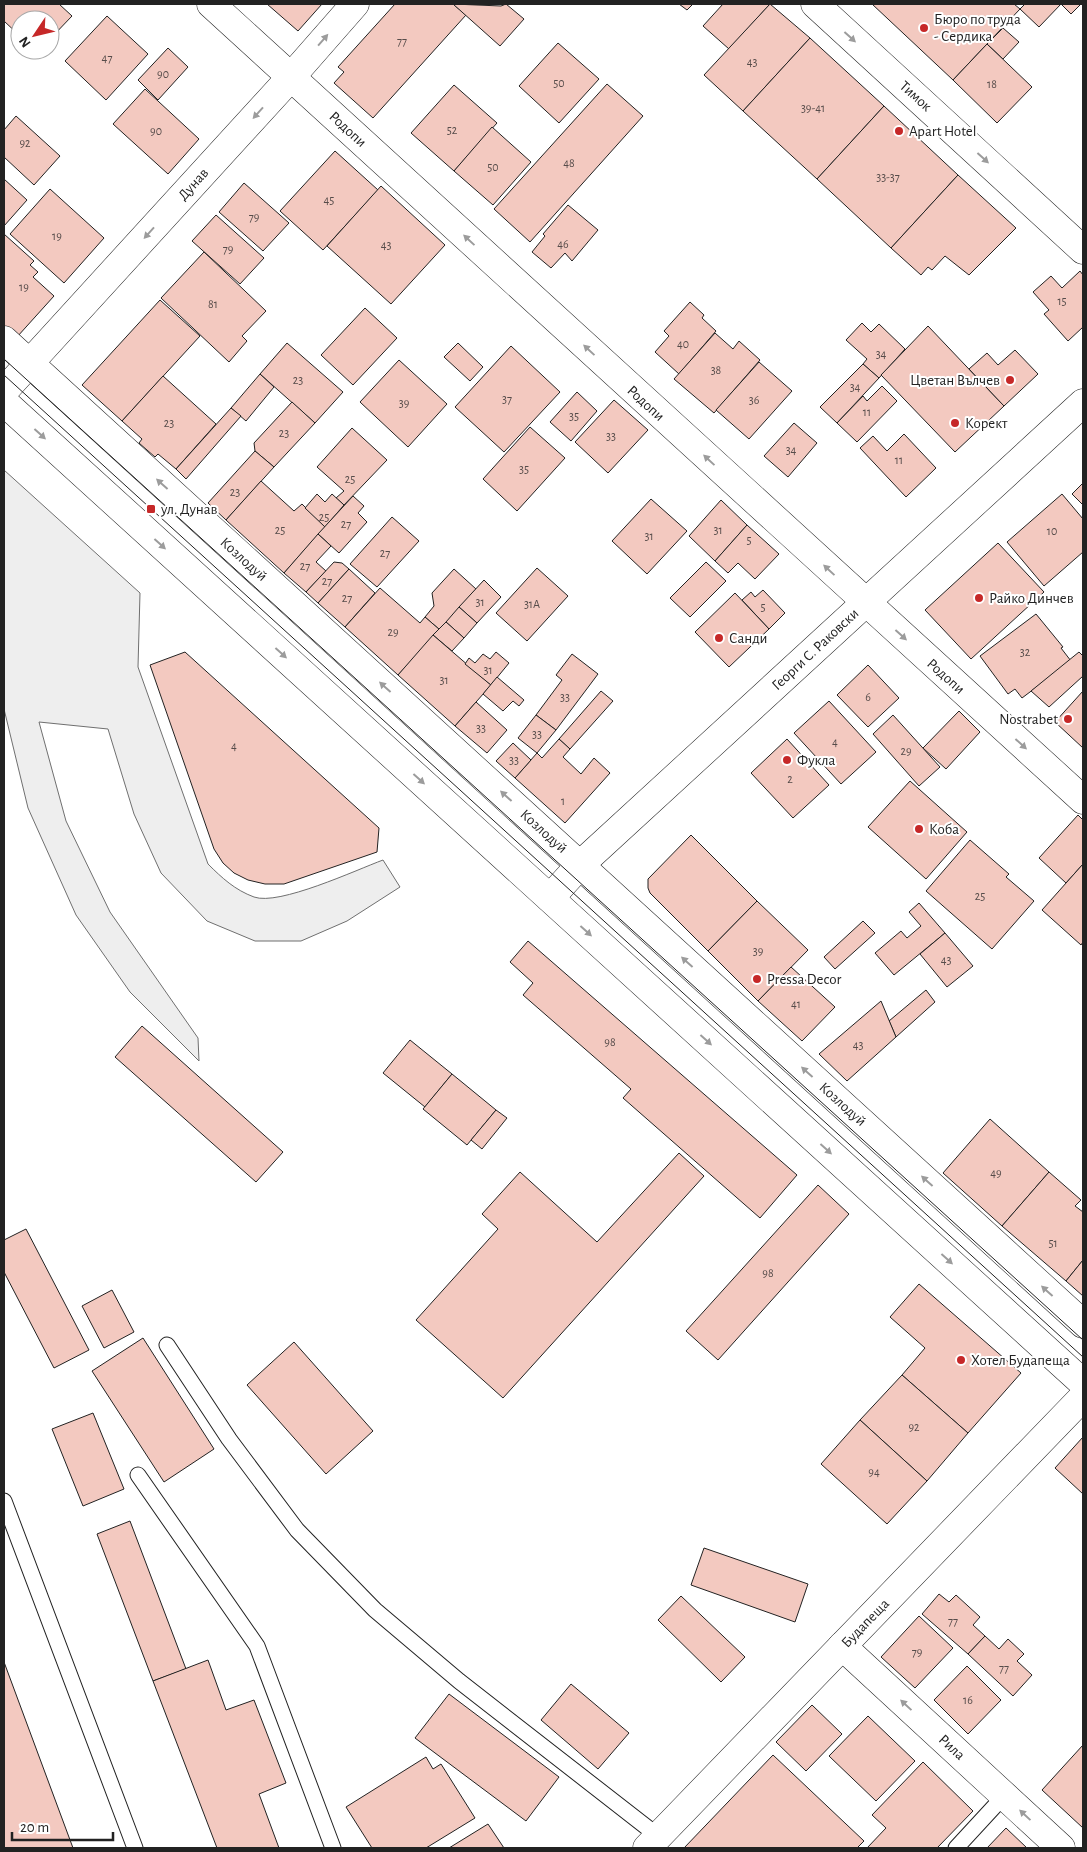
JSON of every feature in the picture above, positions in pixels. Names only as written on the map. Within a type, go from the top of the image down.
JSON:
[{"type":"street","name":"Родопи","points":[[211,4],[1083,800]]},
{"type":"street","name":"Дунав","points":[[4,391],[291,77],[355,4]]},
{"type":"street","name":"Тимок","points":[[814,4],[1083,250]]},
{"type":"street","name":"Козлодуй","points":[[4,340],[581,864],[1083,1324]]},
{"type":"street","points":[[4,402],[1083,1383]]},
{"type":"street","name":"Георги С. Раковски","points":[[550,898],[581,864],[1083,403]]},
{"type":"street","name":"Будапеща","points":[[652,1842],[1083,1397]]},
{"type":"street","name":"Рила","points":[[842,1646],[1061,1848]]},
{"type":"lane","points":[[167,1345],[229,1439],[297,1530],[375,1610],[652,1842]]},
{"type":"lane","points":[[138,1475],[257,1646],[333,1848]]},
{"type":"lane","points":[[4,1501],[135,1848]]},
{"type":"lane","points":[[956,1848],[1004,1796]]},
{"type":"shaded area","points":[[4,470],[140,593],[138,667],[208,864],[235,887],[254,897],[266,898],[299,892],[383,860],[400,887],[347,921],[301,941],[255,941],[207,921],[161,873],[134,814],[108,729],[39,722],[66,821],[110,912],[198,1038],[199,1061],[130,992],[76,915],[28,808],[4,709]]},
{"type":"building","points":[[4,4],[59,4],[72,16],[60,29],[60,10],[10,10],[10,27],[4,21]]},
{"type":"building","points":[[267,4],[322,4],[298,31]]},
{"type":"building","points":[[395,4],[453,4],[466,15],[373,118],[334,83],[344,72],[338,67]]},
{"type":"building","points":[[453,4],[501,6],[506,4],[524,19],[500,46]]},
{"type":"building","points":[[679,4],[693,4],[687,10]]},
{"type":"building","points":[[723,4],[770,4],[729,49],[703,26]]},
{"type":"building","points":[[770,4],[810,38],[743,111],[704,75]]},
{"type":"building","points":[[872,4],[1014,4],[1020,9],[953,80]]},
{"type":"building","points":[[1025,4],[1061,4],[1039,27],[1020,9]]},
{"type":"building","points":[[1061,4],[1081,4],[1071,14]]},
{"type":"building","points":[[107,16],[148,54],[106,100],[65,61]]},
{"type":"building","points":[[1003,28],[1019,42],[1003,59],[987,44]]},
{"type":"building","points":[[810,38],[884,106],[817,179],[743,111]]},
{"type":"building","points":[[558,43],[599,79],[559,123],[519,86]]},
{"type":"building","points":[[987,44],[1032,87],[997,123],[953,80]]},
{"type":"building","points":[[168,48],[188,67],[158,100],[138,80]]},
{"type":"building","points":[[607,84],[643,116],[530,242],[494,209]]},
{"type":"building","points":[[454,85],[497,123],[454,171],[411,133]]},
{"type":"building","points":[[145,89],[199,139],[168,174],[113,124]]},
{"type":"building","points":[[884,106],[958,175],[891,248],[817,179]]},
{"type":"building","points":[[16,116],[60,156],[34,185],[4,157],[4,130]]},
{"type":"building","points":[[492,127],[531,162],[493,205],[454,171]]},
{"type":"building","points":[[335,151],[378,190],[323,250],[280,211]]},
{"type":"building","points":[[958,175],[1016,228],[969,275],[945,256],[932,270],[928,267],[921,275],[891,248]]},
{"type":"building","points":[[4,179],[27,200],[4,226]]},
{"type":"building","points":[[244,183],[289,223],[263,251],[219,212]]},
{"type":"building","points":[[381,186],[445,245],[391,304],[327,246]]},
{"type":"building","points":[[50,189],[104,238],[64,283],[10,234]]},
{"type":"building","points":[[568,205],[598,230],[572,261],[565,253],[551,268],[532,252],[545,236],[543,234]]},
{"type":"building","points":[[216,215],[264,258],[240,284],[192,241]]},
{"type":"building","points":[[4,234],[34,261],[30,265],[38,272],[33,277],[54,296],[17,337],[4,326]]},
{"type":"building","points":[[204,252],[266,311],[242,336],[247,341],[229,362],[161,298]]},
{"type":"building","points":[[1080,271],[1083,275],[1083,327],[1068,341],[1044,314],[1049,310],[1033,292],[1051,276],[1062,288]]},
{"type":"building","points":[[160,300],[200,336],[122,421],[82,385]]},
{"type":"building","points":[[690,302],[704,315],[702,318],[716,331],[679,374],[655,352],[669,336],[664,331]]},
{"type":"building","points":[[365,308],[397,338],[353,385],[321,355]]},
{"type":"building","points":[[862,323],[871,332],[879,324],[905,349],[879,378],[863,364],[867,359],[846,340]]},
{"type":"building","points":[[928,326],[1004,406],[955,452],[881,375]]},
{"type":"building","points":[[715,333],[733,349],[739,341],[760,360],[714,413],[674,379]]},
{"type":"building","points":[[287,343],[343,392],[315,423],[260,374]]},
{"type":"building","points":[[458,343],[483,367],[470,381],[444,357]]},
{"type":"building","points":[[511,346],[560,392],[504,452],[455,407]]},
{"type":"building","points":[[1015,350],[1038,374],[1004,406],[969,369],[987,353],[998,365]]},
{"type":"building","points":[[399,360],[447,404],[408,447],[360,402]]},
{"type":"building","points":[[759,362],[792,391],[749,439],[716,410]]},
{"type":"building","points":[[863,364],[879,378],[837,423],[820,407]]},
{"type":"building","points":[[260,374],[274,387],[246,421],[231,408]]},
{"type":"building","points":[[163,376],[216,424],[176,469],[158,454],[155,457],[139,443],[142,439],[122,421]]},
{"type":"building","points":[[882,386],[897,401],[857,442],[837,423],[863,396],[867,401]]},
{"type":"building","points":[[577,392],[597,411],[571,441],[550,422]]},
{"type":"building","points":[[614,400],[648,430],[608,473],[575,442]]},
{"type":"building","points":[[292,402],[315,423],[274,467],[255,451],[254,443]]},
{"type":"building","points":[[231,408],[241,416],[186,479],[176,469]]},
{"type":"building","points":[[794,423],[817,443],[788,477],[764,456]]},
{"type":"building","points":[[530,427],[565,458],[517,511],[483,479]]},
{"type":"building","points":[[352,428],[387,460],[344,505],[336,498],[344,491],[317,467]]},
{"type":"building","points":[[904,434],[936,468],[906,497],[860,448],[873,436],[887,451]]},
{"type":"building","points":[[255,451],[274,467],[226,520],[208,503]]},
{"type":"building","points":[[261,481],[294,511],[302,504],[325,527],[284,573],[226,520]]},
{"type":"building","points":[[1083,483],[1083,505],[1072,494]]},
{"type":"building","points":[[317,494],[325,502],[332,494],[344,505],[325,527],[305,508]]},
{"type":"building","points":[[1062,494],[1083,519],[1083,552],[1044,586],[1007,542]]},
{"type":"building","points":[[353,496],[364,506],[358,513],[367,522],[339,553],[318,534]]},
{"type":"building","points":[[651,499],[687,531],[647,574],[612,541]]},
{"type":"building","points":[[721,500],[747,525],[715,561],[689,536]]},
{"type":"building","points":[[392,517],[419,541],[377,587],[350,564]]},
{"type":"building","points":[[747,525],[779,554],[755,579],[738,563],[728,573],[715,561]]},
{"type":"building","points":[[318,534],[331,546],[316,562],[326,571],[306,592],[284,573]]},
{"type":"building","points":[[998,543],[1044,592],[971,659],[925,610]]},
{"type":"building","points":[[334,562],[342,563],[349,569],[318,603],[306,592]]},
{"type":"building","points":[[706,562],[726,581],[690,617],[670,598]]},
{"type":"building","points":[[537,568],[568,596],[527,641],[496,613]]},
{"type":"building","points":[[349,569],[375,593],[345,627],[318,603]]},
{"type":"building","points":[[454,569],[476,589],[440,630],[425,617],[434,606],[432,593]]},
{"type":"building","points":[[484,580],[501,597],[477,623],[459,607]]},
{"type":"building","points":[[380,588],[420,623],[425,617],[440,630],[398,675],[345,627]]},
{"type":"building","points":[[763,590],[785,613],[769,629],[742,600],[751,592],[755,597]]},
{"type":"building","points":[[735,593],[769,629],[729,667],[695,632]]},
{"type":"building","points":[[459,607],[477,623],[464,638],[446,622]]},
{"type":"building","points":[[1036,614],[1063,647],[1061,648],[1071,661],[1022,698],[1015,689],[1008,694],[980,656]]},
{"type":"building","points":[[446,622],[464,638],[452,651],[433,635]]},
{"type":"building","points":[[433,635],[491,685],[455,726],[398,675]]},
{"type":"building","points":[[185,652],[379,828],[377,852],[284,884],[265,884],[248,880],[234,873],[223,863],[214,849],[150,665]]},
{"type":"building","points":[[496,652],[509,663],[491,685],[465,664],[469,658],[475,663],[483,654],[490,659]]},
{"type":"building","points":[[1079,652],[1083,656],[1083,676],[1049,707],[1031,691]]},
{"type":"building","points":[[572,654],[598,674],[556,730],[536,715],[562,680],[556,675]]},
{"type":"building","points":[[868,665],[899,698],[868,727],[837,695]]},
{"type":"building","points":[[497,677],[524,700],[519,706],[513,701],[503,711],[483,694]]},
{"type":"building","points":[[601,691],[613,701],[570,749],[559,739]]},
{"type":"building","points":[[1083,691],[1083,748],[1055,722]]},
{"type":"building","points":[[829,701],[876,752],[841,784],[794,733]]},
{"type":"building","points":[[476,702],[507,730],[487,753],[455,726]]},
{"type":"building","points":[[959,711],[980,732],[946,769],[923,748]]},
{"type":"building","points":[[536,715],[556,730],[537,753],[518,738]]},
{"type":"building","points":[[893,715],[940,767],[919,786],[873,734]]},
{"type":"building","points":[[559,739],[570,749],[563,757],[581,774],[594,758],[610,773],[565,823],[515,778],[537,753],[542,758]]},
{"type":"building","points":[[787,739],[829,785],[793,818],[751,773]]},
{"type":"building","points":[[513,743],[531,760],[515,778],[496,761]]},
{"type":"building","points":[[910,781],[967,832],[926,879],[868,827]]},
{"type":"building","points":[[1078,815],[1083,820],[1083,864],[1066,883],[1039,858]]},
{"type":"building","points":[[691,835],[757,901],[708,951],[650,893],[648,888],[648,879]]},
{"type":"building","points":[[970,840],[1009,874],[1006,877],[1034,901],[992,949],[926,891]]},
{"type":"building","points":[[1083,864],[1083,942],[1081,945],[1042,910]]},
{"type":"building","points":[[757,901],[808,950],[758,1001],[708,951]]},
{"type":"building","points":[[919,903],[945,933],[894,975],[875,953],[901,931],[907,938],[921,926],[909,912]]},
{"type":"building","points":[[863,921],[875,933],[835,969],[824,957]]},
{"type":"building","points":[[945,933],[973,966],[947,987],[920,954]]},
{"type":"building","points":[[528,941],[797,1175],[760,1218],[623,1098],[631,1089],[523,995],[533,983],[510,962]]},
{"type":"building","points":[[791,967],[835,1007],[802,1041],[758,1001]]},
{"type":"building","points":[[926,990],[935,1002],[896,1037],[889,1021]]},
{"type":"building","points":[[881,1001],[896,1037],[847,1081],[819,1054]]},
{"type":"building","points":[[142,1026],[283,1152],[256,1182],[115,1057]]},
{"type":"building","points":[[410,1040],[452,1074],[425,1107],[383,1073]]},
{"type":"building","points":[[452,1074],[496,1110],[467,1145],[423,1109]]},
{"type":"building","points":[[496,1110],[507,1118],[482,1149],[471,1140]]},
{"type":"building","points":[[990,1119],[1049,1172],[1002,1226],[943,1173]]},
{"type":"building","points":[[679,1153],[704,1176],[503,1398],[416,1320],[498,1229],[482,1214],[520,1172],[597,1242]]},
{"type":"building","points":[[1049,1172],[1081,1200],[1075,1206],[1083,1212],[1083,1260],[1066,1281],[1002,1226]]},
{"type":"building","points":[[818,1185],[849,1214],[718,1360],[686,1331]]},
{"type":"building","points":[[26,1229],[89,1350],[54,1368],[4,1272],[4,1240]]},
{"type":"building","points":[[1083,1260],[1083,1296],[1066,1281]]},
{"type":"building","name":"Хотел Будапеща","points":[[919,1284],[1021,1373],[968,1433],[902,1375],[925,1348],[890,1317]]},
{"type":"building","points":[[112,1290],[134,1332],[104,1348],[82,1306]]},
{"type":"building","points":[[143,1338],[214,1449],[164,1482],[92,1371]]},
{"type":"building","points":[[294,1342],[373,1431],[326,1474],[247,1385]]},
{"type":"building","points":[[902,1375],[968,1433],[927,1481],[860,1420]]},
{"type":"building","points":[[93,1413],[124,1489],[83,1506],[52,1429]]},
{"type":"building","points":[[860,1420],[927,1481],[887,1524],[821,1464]]},
{"type":"building","points":[[1083,1437],[1083,1494],[1055,1468]]},
{"type":"building","points":[[130,1521],[186,1669],[153,1681],[97,1534]]},
{"type":"building","points":[[704,1548],[808,1584],[795,1622],[691,1585]]},
{"type":"building","points":[[939,1594],[949,1602],[956,1595],[980,1617],[973,1625],[985,1636],[968,1654],[922,1614]]},
{"type":"building","points":[[681,1596],[745,1657],[721,1682],[658,1620]]},
{"type":"building","points":[[919,1616],[953,1648],[915,1688],[881,1657]]},
{"type":"building","points":[[985,1636],[999,1649],[1008,1639],[1024,1654],[1017,1661],[1032,1675],[1013,1696],[968,1654]]},
{"type":"building","points":[[208,1660],[226,1710],[254,1700],[286,1783],[259,1794],[279,1848],[217,1848],[153,1681]]},
{"type":"building","points":[[4,1662],[73,1848],[4,1848]]},
{"type":"building","points":[[967,1666],[1001,1700],[968,1734],[934,1700]]},
{"type":"building","points":[[571,1684],[629,1733],[598,1769],[541,1720]]},
{"type":"building","points":[[449,1694],[559,1777],[526,1821],[415,1738]]},
{"type":"building","points":[[812,1705],[842,1734],[806,1771],[776,1742]]},
{"type":"building","points":[[868,1716],[915,1761],[876,1801],[829,1756]]},
{"type":"building","points":[[1083,1745],[1083,1828],[1042,1790]]},
{"type":"building","points":[[773,1755],[864,1841],[857,1848],[684,1848]]},
{"type":"building","points":[[426,1757],[433,1769],[441,1764],[475,1818],[426,1848],[372,1848],[346,1807]]},
{"type":"building","points":[[923,1762],[973,1811],[937,1848],[867,1848],[886,1828],[872,1815]]},
{"type":"building","points":[[488,1824],[504,1848],[449,1848]]},
{"type":"building","points":[[1006,1828],[1027,1848],[987,1848]]},
{"type":"tram line","points":[[4,359],[1083,1340]]},
{"type":"tram line","points":[[4,375],[1083,1357]]},
{"type":"place","name":"Бюро по труда - Сердика","points":[[924,28]]},
{"type":"place","name":"Apart Hotel","points":[[899,131]]},
{"type":"place","name":"Цветан Вълчев","points":[[1010,380]]},
{"type":"place","name":"Корект","points":[[955,423]]},
{"type":"place","name":"ул. Дунав","points":[[151,509]]},
{"type":"place","name":"Райко Динчев","points":[[979,598]]},
{"type":"place","name":"Санди","points":[[719,638]]},
{"type":"place","name":"Nostrabet","points":[[1068,719]]},
{"type":"place","name":"Фукла","points":[[787,760]]},
{"type":"place","name":"Коба","points":[[919,829]]},
{"type":"place","name":"Pressa Decor","points":[[757,979]]},
{"type":"place","name":"Хотел Будапеща","points":[[961,1360]]}]
